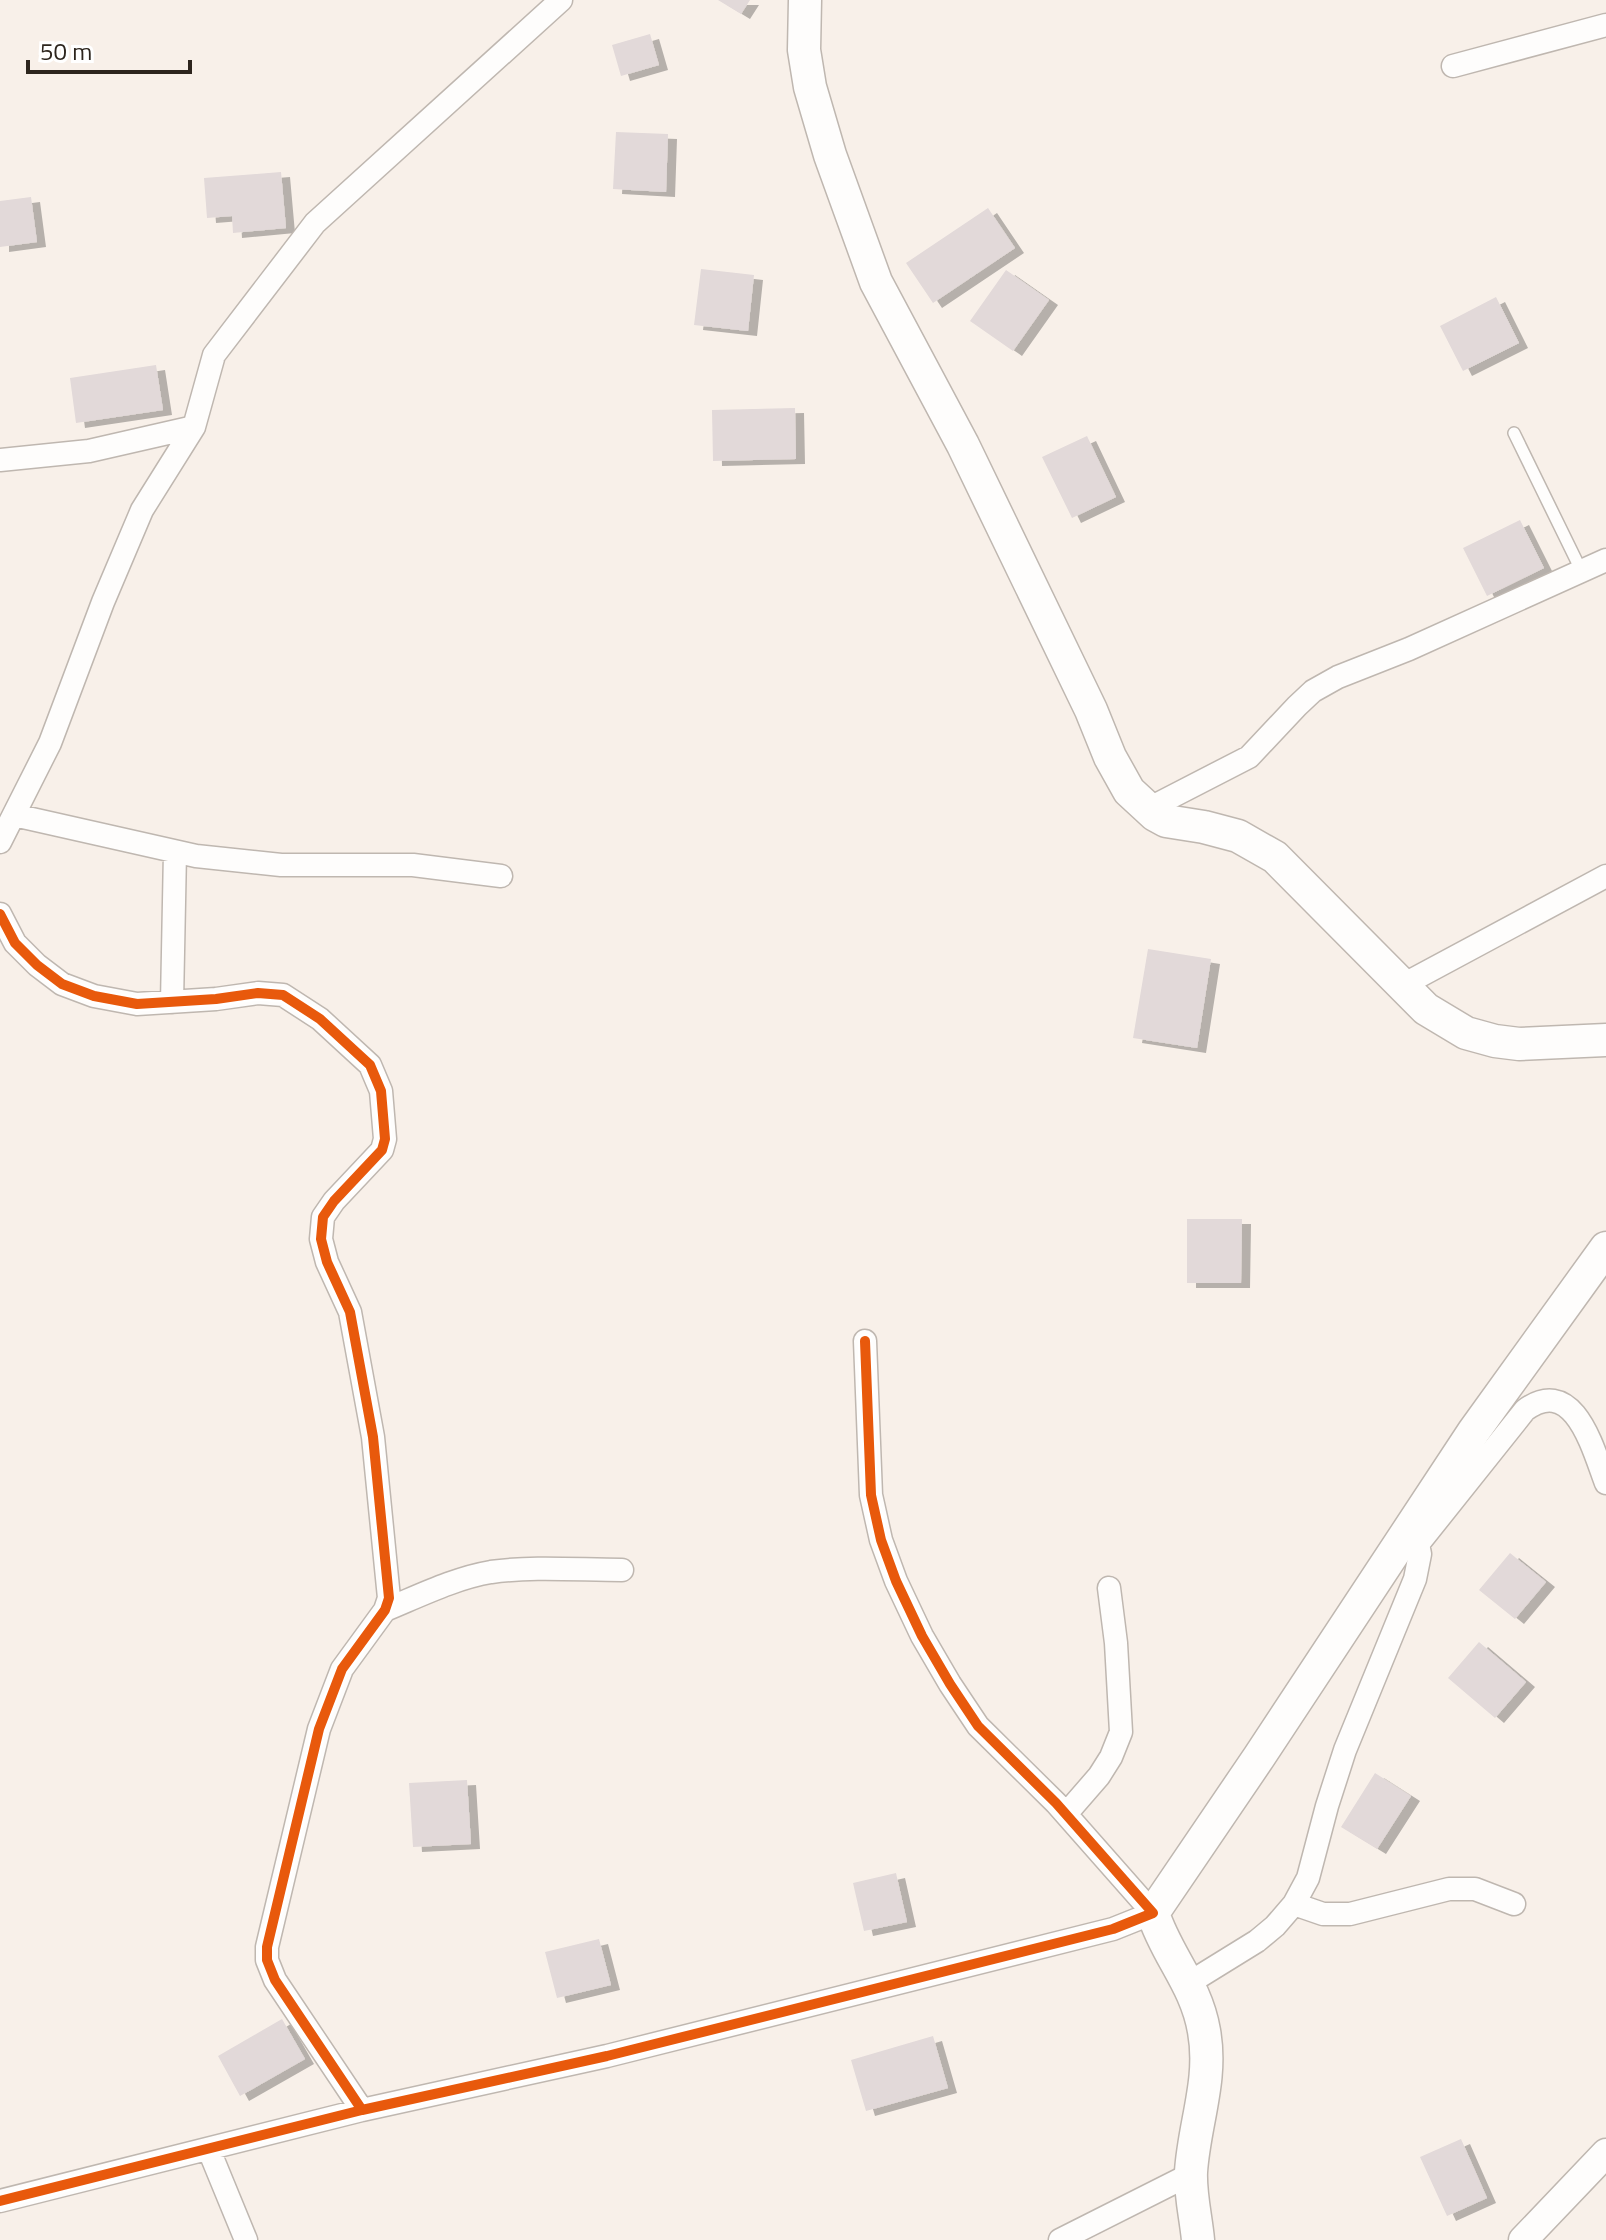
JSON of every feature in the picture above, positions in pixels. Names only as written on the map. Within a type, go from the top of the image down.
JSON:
[{"type":"main road","points":[[805,0],[804,50],[810,87],[830,155],[876,282],[963,445],[1091,710],[1110,757],[1129,791],[1166,821],[1238,836],[1275,857],[1401,986],[1426,1009],[1466,1033],[1519,1044],[1606,1040]]},
{"type":"main road","points":[[1198,2240],[1191,2174],[1208,2067],[1200,2009],[1153,1913],[1417,1533],[1474,1431],[1606,1248]]},
{"type":"street","points":[[0,842],[50,743],[103,602],[142,510],[194,427],[214,355],[315,223],[561,0]]},
{"type":"street","points":[[1453,66],[1606,25]]},
{"type":"street","points":[[0,460],[89,451],[194,427]]},
{"type":"street","points":[[1148,809],[1249,757],[1313,691],[1338,677],[1409,649],[1606,560]]},
{"type":"street","points":[[14,815],[175,852],[281,865],[413,865],[501,876]]},
{"type":"street","points":[[172,1002],[175,852]]},
{"type":"street","points":[[1401,986],[1606,876]]},
{"type":"street","points":[[0,914],[15,943],[37,965],[62,984],[94,996],[137,1004],[258,993],[283,995],[320,1019],[370,1065],[381,1091],[385,1139],[382,1150],[323,1217],[321,1239],[327,1262],[350,1312],[373,1437],[389,1585],[385,1610],[342,1669],[319,1729],[267,1947],[267,1960],[275,1980],[362,2110]]},
{"type":"street","points":[[0,2201],[362,2110],[607,2056],[1113,1929],[1153,1913],[1066,1814],[978,1726],[929,1648],[896,1581],[881,1540],[871,1495],[865,1341]]},
{"type":"street","points":[[1189,1983],[1257,1941],[1275,1926],[1294,1904],[1308,1878],[1345,1750],[1415,1579],[1419,1564],[1417,1533],[1525,1410],[1546,1400],[1572,1409],[1606,1483]]},
{"type":"street","points":[[385,1610],[489,1572],[622,1570]]},
{"type":"street","points":[[1066,1814],[1099,1776],[1121,1732],[1116,1643],[1109,1588]]},
{"type":"street","points":[[1294,1904],[1323,1914],[1350,1914],[1449,1889],[1475,1889],[1514,1904]]},
{"type":"street","points":[[209,2150],[246,2240]]},
{"type":"street","points":[[1532,2236],[1606,2153]]},
{"type":"street","points":[[1060,2240],[1191,2174]]},
{"type":"lane","points":[[1514,433],[1582,573]]},
{"type":"building","points":[[718,0],[750,0],[741,14]]},
{"type":"building","points":[[650,34],[659,65],[621,76],[612,45]]},
{"type":"building","points":[[616,132],[668,134],[666,192],[613,189]]},
{"type":"building","points":[[281,172],[286,228],[233,233],[232,216],[207,218],[204,178]]},
{"type":"building","points":[[31,197],[37,242],[0,247],[0,201]]},
{"type":"building","points":[[988,208],[1015,248],[933,303],[906,263]]},
{"type":"building","points":[[701,269],[754,275],[748,331],[694,325]]},
{"type":"building","points":[[1006,270],[1049,300],[1013,351],[970,321]]},
{"type":"building","points":[[1496,297],[1519,343],[1463,371],[1440,326]]},
{"type":"building","points":[[156,365],[163,410],[76,423],[70,378]]},
{"type":"building","points":[[795,408],[796,459],[713,461],[712,410]]},
{"type":"building","points":[[1087,436],[1116,497],[1072,518],[1042,457]]},
{"type":"building","points":[[1520,520],[1544,568],[1487,596],[1463,548]]},
{"type":"building","points":[[1148,949],[1211,959],[1197,1048],[1133,1038]]},
{"type":"building","points":[[1187,1219],[1242,1219],[1241,1283],[1187,1283]]},
{"type":"building","points":[[1510,1553],[1546,1582],[1515,1619],[1479,1590]]},
{"type":"building","points":[[1479,1642],[1526,1682],[1495,1718],[1448,1678]]},
{"type":"building","points":[[1375,1773],[1411,1796],[1377,1849],[1341,1827]]},
{"type":"building","points":[[467,1780],[471,1844],[413,1847],[409,1783]]},
{"type":"building","points":[[896,1873],[907,1922],[864,1931],[853,1883]]},
{"type":"building","points":[[599,1939],[611,1985],[557,1998],[545,1952]]},
{"type":"building","points":[[282,2019],[305,2059],[240,2096],[218,2056]]},
{"type":"building","points":[[933,2036],[948,2088],[866,2111],[851,2060]]},
{"type":"building","points":[[1461,2139],[1487,2198],[1447,2216],[1420,2157]]},
{"type":"cycle path","points":[[0,914],[15,943],[37,965],[62,984],[94,996],[137,1004],[258,993],[283,995],[320,1019],[370,1065],[381,1091],[385,1139],[382,1150],[323,1217],[321,1239],[327,1262],[350,1312],[373,1437],[389,1598],[385,1610],[342,1669],[319,1729],[267,1947],[267,1960],[275,1980],[362,2110]]},
{"type":"cycle path","points":[[0,2201],[362,2110],[607,2056],[1113,1929],[1153,1913],[1056,1803],[978,1726],[922,1636],[881,1540],[871,1495],[865,1341]]}]
